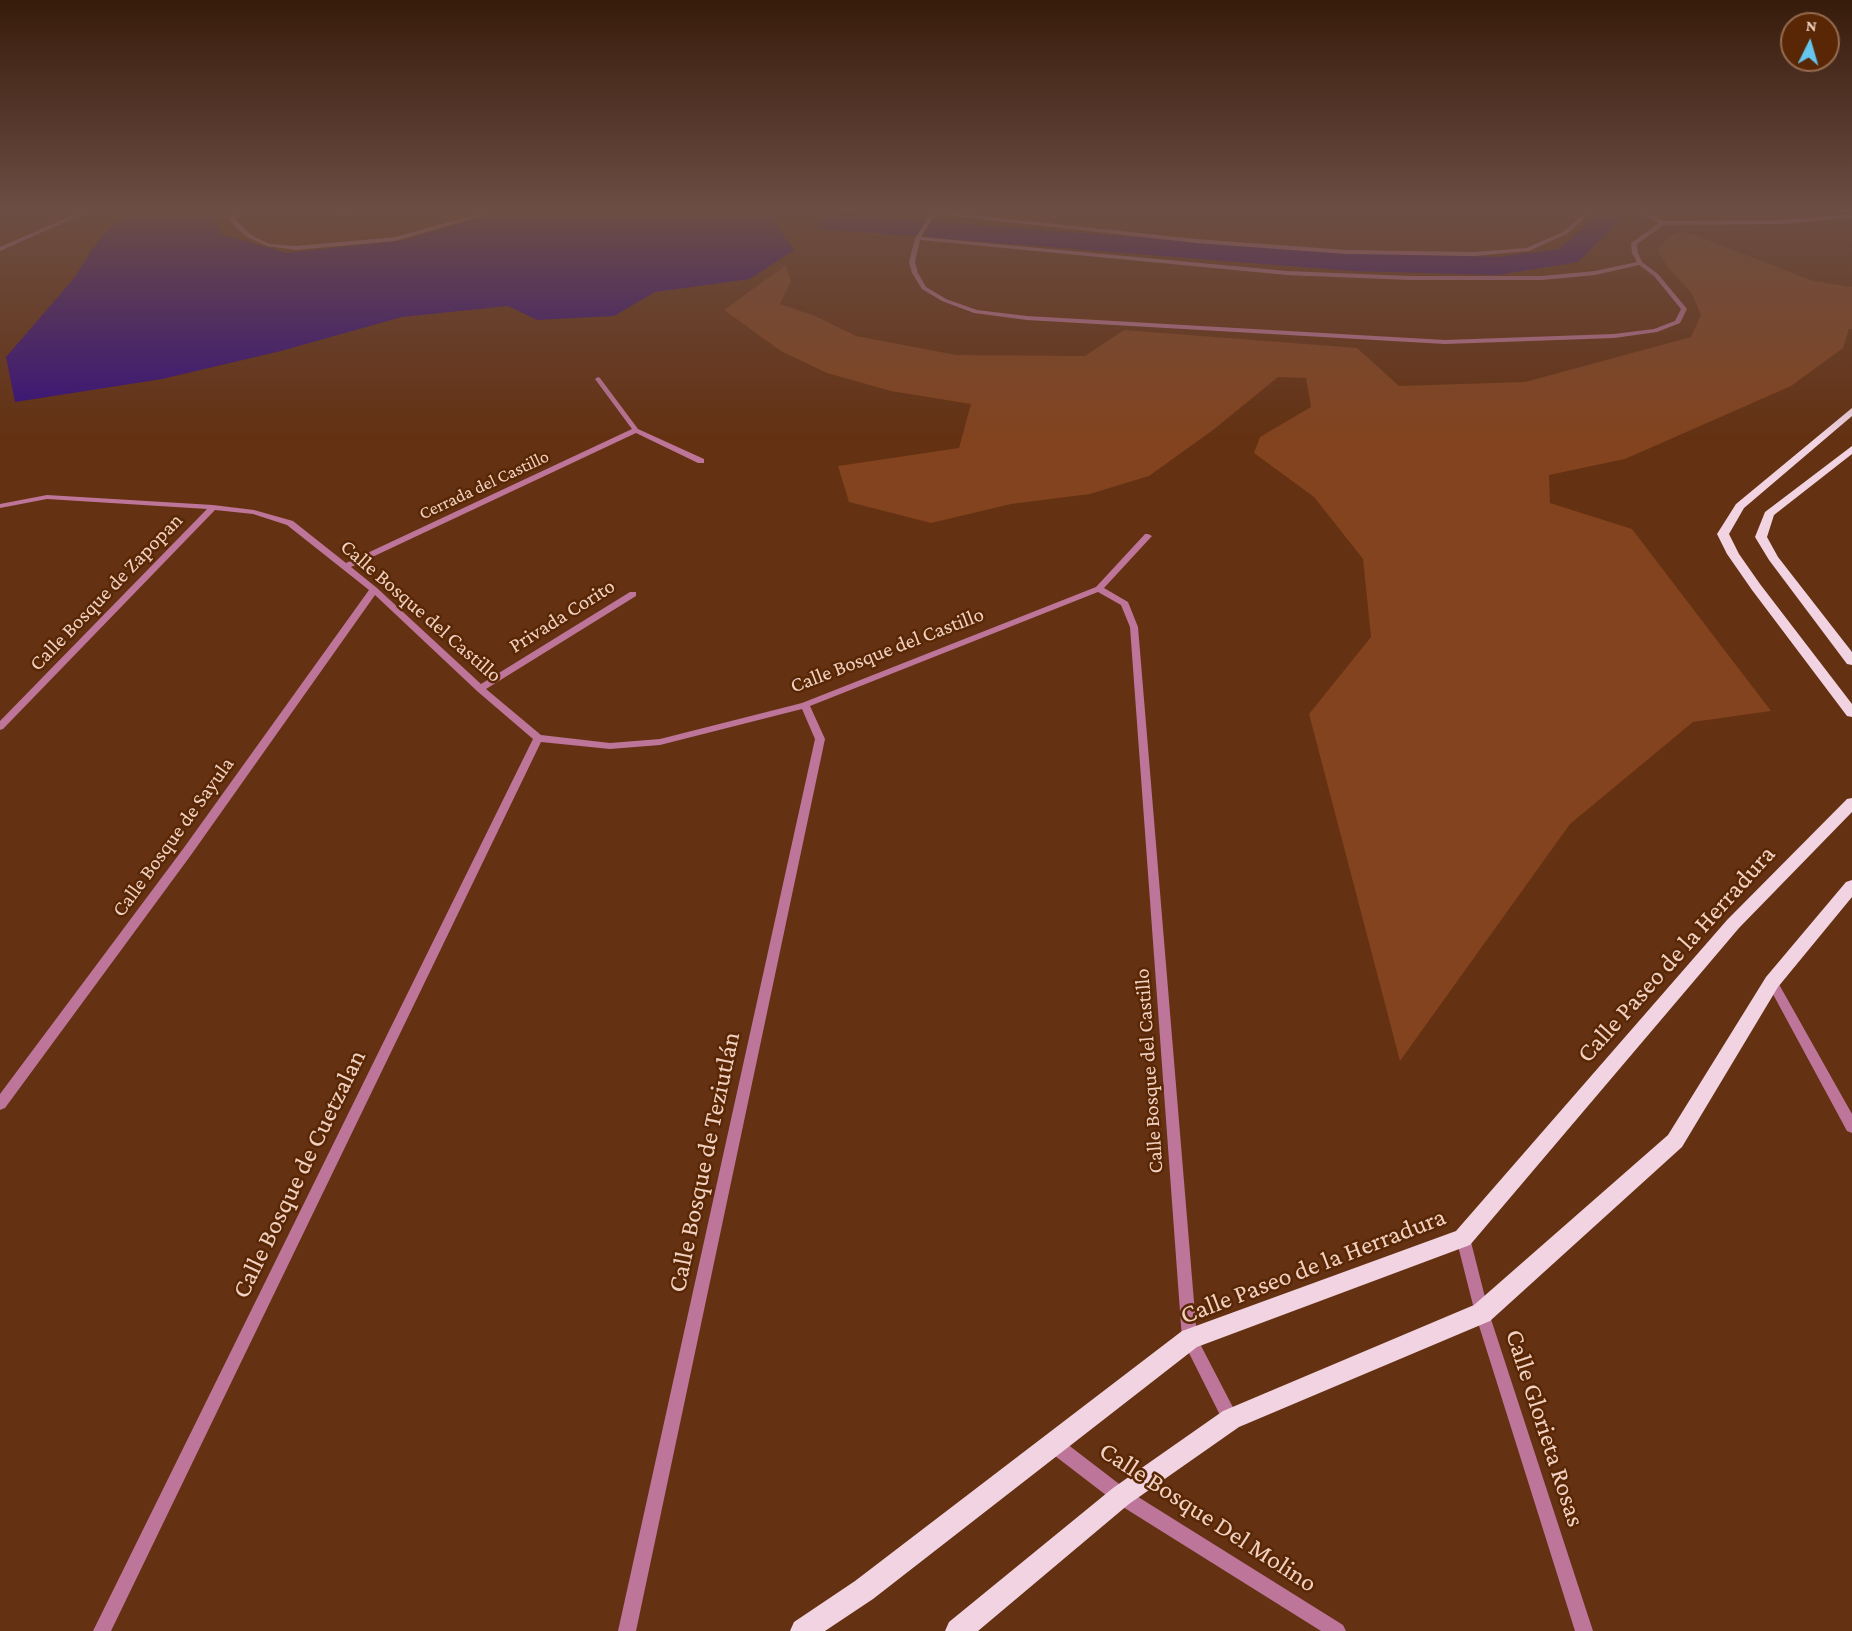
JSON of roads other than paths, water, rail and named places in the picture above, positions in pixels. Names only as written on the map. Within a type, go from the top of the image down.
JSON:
[{"type":"main road","points":[[1852,411],[1740,506],[1723,534],[1732,554],[1852,712]]},
{"type":"main road","points":[[1852,449],[1769,514],[1761,537],[1773,558],[1852,661]]},
{"type":"main road","name":"Calle Paseo de la Herradura","points":[[803,1631],[864,1590],[1190,1339],[1463,1239],[1733,924],[1852,803]]},
{"type":"main road","points":[[958,1631],[1121,1496],[1231,1419],[1482,1313],[1675,1142],[1772,982],[1852,886]]},
{"type":"street","points":[[924,288],[944,300],[976,312],[1027,318],[1433,341],[1614,336],[1663,328],[1678,322],[1684,309],[1667,288]]},
{"type":"street","points":[[598,379],[636,430],[700,461]]},
{"type":"street","name":"Cerrada del Castillo","points":[[345,567],[636,430]]},
{"type":"street","name":"Calle Bosque del Castillo","points":[[0,506],[11,502],[46,497],[213,507],[254,512],[290,523],[374,590],[480,689],[538,738],[610,746],[660,742],[805,705],[1099,589],[1125,604],[1134,627],[1190,1339]]},
{"type":"street","name":"Calle Bosque de Zapopan","points":[[0,727],[213,507]]},
{"type":"street","points":[[1099,589],[1148,536]]},
{"type":"street","name":"Calle Bosque de Sayula","points":[[0,1104],[187,852],[374,590]]},
{"type":"street","name":"Privada Corito","points":[[480,689],[633,594]]},
{"type":"street","name":"Calle Bosque de Teziutlán","points":[[627,1631],[820,739],[805,705]]},
{"type":"street","name":"Calle Bosque de Cuetzalan","points":[[102,1631],[538,738]]},
{"type":"street","points":[[1772,982],[1852,1127]]},
{"type":"street","name":"Calle Glorieta Rosas","points":[[1463,1239],[1482,1313],[1584,1631]]},
{"type":"street","points":[[1190,1339],[1231,1419]]},
{"type":"street","name":"Calle Bosque Del Molino","points":[[1052,1443],[1121,1496],[1337,1631]]}]
